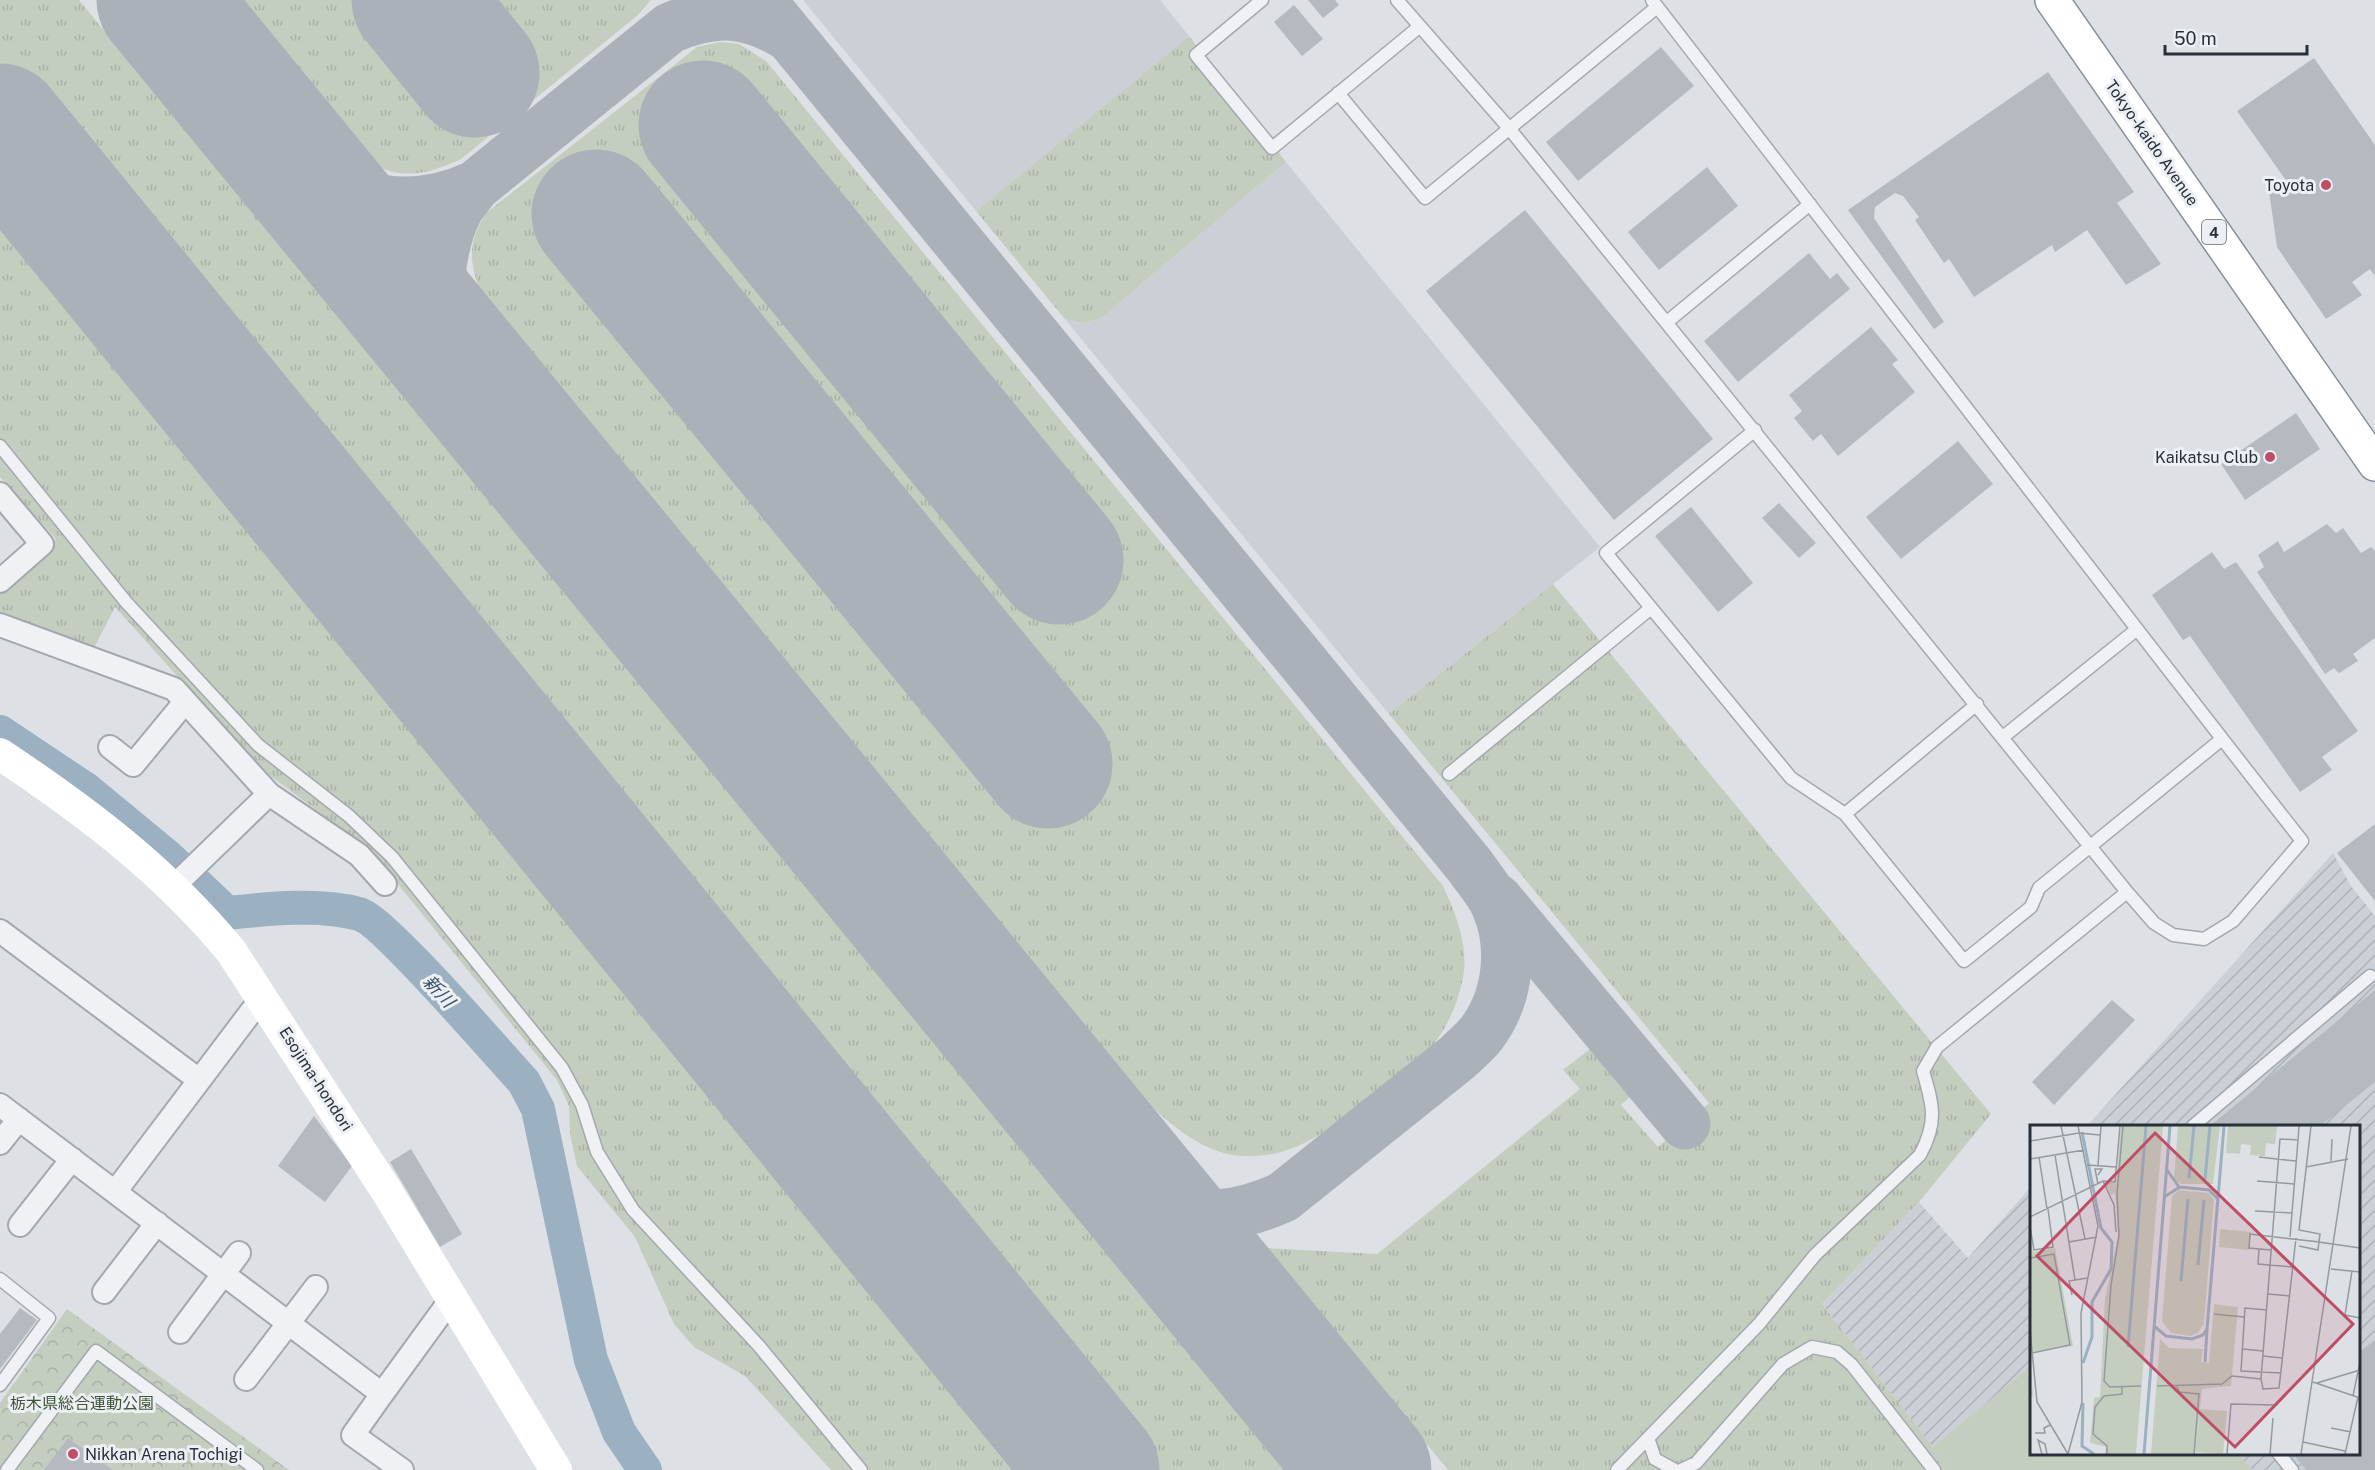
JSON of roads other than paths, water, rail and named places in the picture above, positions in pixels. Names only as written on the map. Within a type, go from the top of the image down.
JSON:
[{"type":"highway","name":"Tokyo-kaido Avenue","points":[[2052,0],[2375,464]]},
{"type":"street","points":[[0,494],[42,544],[0,582]]},
{"type":"street","points":[[0,625],[174,689],[269,794],[359,855],[385,884]]},
{"type":"street","points":[[110,747],[133,765],[185,702]]},
{"type":"street","name":"Esojima-hondori","points":[[0,754],[80,807],[173,887],[204,919],[262,996],[452,1298],[556,1470]]},
{"type":"street","points":[[173,887],[269,794]]},
{"type":"street","points":[[0,930],[199,1080]]},
{"type":"street","points":[[116,1192],[262,996]]},
{"type":"street","points":[[0,1105],[382,1394]]},
{"type":"street","points":[[0,1143],[19,1119]]},
{"type":"street","points":[[20,1225],[72,1159]]},
{"type":"street","points":[[104,1292],[157,1223]]},
{"type":"street","points":[[180,1332],[239,1253]]},
{"type":"street","points":[[246,1379],[316,1287]]},
{"type":"street","points":[[402,1470],[353,1435],[452,1298]]},
{"type":"lane","points":[[1262,0],[1196,55],[1272,148],[1419,27]]},
{"type":"lane","points":[[1338,93],[1425,198],[1508,127],[1654,3],[2136,630],[2302,841],[2233,921],[2204,939],[2173,935],[2154,923],[1508,127],[1397,0]]},
{"type":"lane","points":[[1667,322],[1810,204]]},
{"type":"lane","points":[[1755,430],[1606,553],[1791,778],[1845,814],[1964,962],[2031,907],[2039,888],[2222,739]]},
{"type":"lane","points":[[0,446],[126,602],[258,746],[349,816],[392,857],[562,1068],[582,1105],[597,1152],[633,1209],[759,1346],[861,1470]]},
{"type":"lane","points":[[1449,774],[1651,608]]},
{"type":"lane","points":[[2003,737],[2136,630]]},
{"type":"lane","points":[[1845,814],[1977,704]]},
{"type":"lane","points":[[1617,1470],[1759,1324],[1815,1255],[1920,1155],[1931,1134],[1933,1106],[1923,1071],[1937,1047],[2127,892]]},
{"type":"lane","points":[[2194,1125],[2370,976]]},
{"type":"lane","points":[[0,1279],[49,1318],[0,1385]]},
{"type":"lane","points":[[1681,1470],[1696,1463],[1782,1364],[1812,1347],[1837,1352],[1852,1365],[1934,1470]]},
{"type":"lane","points":[[7,1470],[96,1351],[257,1470]]},
{"type":"lane","points":[[1648,1438],[1655,1459],[1675,1470]]},
{"type":"lane","points":[[2280,1455],[2292,1470]]},
{"type":"waterway","name":"新川","points":[[0,732],[87,790],[167,856],[227,913],[293,908],[327,909],[359,914],[372,922],[415,963],[524,1082],[538,1109],[591,1360],[619,1432],[645,1470]]},
{"type":"place","name":"Toyota","points":[[2326,185]]},
{"type":"place","name":"Kaikatsu Club","points":[[2270,457]]},
{"type":"place","name":"Nikkan Arena Tochigi","points":[[73,1454]]},
{"type":"park label","name":"栃木県総合運動公園","points":[[82,1403]]}]
